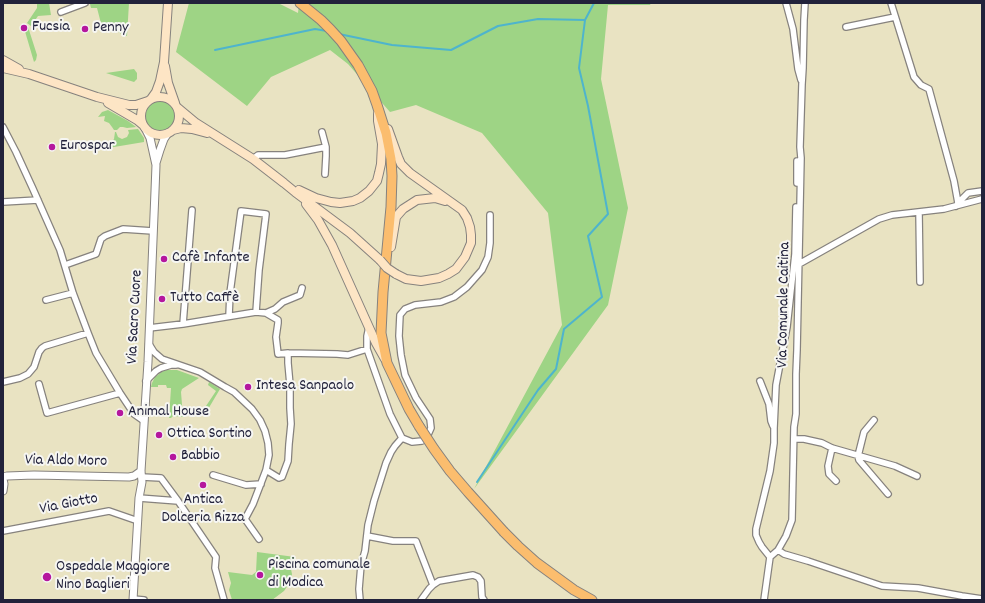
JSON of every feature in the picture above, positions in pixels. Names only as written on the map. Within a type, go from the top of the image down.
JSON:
[{"type":"main road","points":[[168,3],[164,62],[160,81],[156,92],[142,109],[141,120],[149,132],[158,135],[181,128],[192,129],[215,135]]},
{"type":"main road","points":[[300,3],[310,10],[331,30],[350,53],[365,78],[377,105],[390,147],[392,170],[391,207],[383,292],[381,333],[387,363]]},
{"type":"main road","points":[[3,60],[29,74]]},
{"type":"main road","points":[[164,62],[168,83],[177,107],[179,118],[176,126],[170,132]]},
{"type":"main road","points":[[3,68],[29,74],[97,97],[129,105],[142,104],[156,97],[165,97],[173,102],[191,119],[253,159],[350,232],[387,268],[396,274],[406,279],[421,281],[439,278],[456,269],[469,250],[471,235],[467,218],[462,210],[410,173],[401,164],[385,118],[377,105]]},
{"type":"main road","points":[[97,97],[121,110],[144,126]]},
{"type":"main road","points":[[284,183],[309,195],[331,202],[347,202],[360,198],[366,194],[374,186],[380,174],[382,144],[377,105]]},
{"type":"main road","points":[[295,192],[312,212],[332,245],[376,343],[409,409],[450,471],[518,546],[537,563],[574,590],[592,600]]},
{"type":"main road","points":[[383,292],[396,217],[400,212],[418,200],[434,198],[442,199],[457,206]]},
{"type":"street","points":[[61,12],[85,3]]},
{"type":"street","points":[[786,3],[793,29],[798,69],[802,84]]},
{"type":"street","name":"Via Comunale Caitina","points":[[770,557],[778,550],[786,536],[792,520],[799,283],[800,147],[804,68],[805,3]]},
{"type":"street","points":[[892,3],[914,77],[921,85],[929,89],[954,181],[957,205]]},
{"type":"street","points":[[846,27],[896,17]]},
{"type":"street","points":[[144,126],[150,138],[156,165]]},
{"type":"street","points":[[3,127],[16,152],[60,250],[73,293],[88,334],[104,367],[120,393],[134,414],[144,421]]},
{"type":"street","points":[[156,165],[160,150],[170,132]]},
{"type":"street","points":[[322,132],[326,147],[325,174]]},
{"type":"street","points":[[253,159],[258,155],[285,155],[326,147]]},
{"type":"street","points":[[764,600],[770,557],[759,542],[756,535],[756,529],[770,471],[774,442],[776,385],[787,327],[792,287],[795,254],[797,158],[800,147]]},
{"type":"street","name":"Via Sacro Cuore","points":[[140,487],[149,343],[156,165]]},
{"type":"street","points":[[957,205],[968,193],[982,191]]},
{"type":"street","points":[[799,264],[879,219],[892,215],[944,209],[982,199]]},
{"type":"street","points":[[3,202],[38,200]]},
{"type":"street","points":[[183,324],[192,210]]},
{"type":"street","points":[[229,316],[230,293],[241,210],[266,214],[259,270],[256,312]]},
{"type":"street","points":[[919,212],[920,282]]},
{"type":"street","points":[[369,326],[367,349],[390,414],[402,438],[412,442],[422,441],[427,437],[430,428],[430,419],[416,398],[405,375],[399,336],[400,315],[405,309],[415,305],[441,302],[454,297],[482,270],[488,257],[490,243],[490,215]]},
{"type":"street","points":[[65,265],[96,254],[101,239],[123,229],[153,231]]},
{"type":"street","points":[[792,287],[799,283]]},
{"type":"street","points":[[266,313],[275,309],[283,302],[300,295],[302,288]]},
{"type":"street","points":[[46,300],[73,293]]},
{"type":"street","points":[[149,328],[256,312],[266,313],[278,320],[276,337],[278,354],[348,355],[367,349]]},
{"type":"street","points":[[3,382],[20,378],[28,374],[34,367],[39,352],[45,346],[88,334]]},
{"type":"street","points":[[149,343],[157,356],[162,359],[200,372],[234,392],[252,409],[260,420],[268,443],[269,455],[261,484],[245,519],[259,539]]},
{"type":"street","points":[[266,470],[279,478],[283,475],[288,461],[291,424],[288,353]]},
{"type":"street","points":[[148,363],[162,359]]},
{"type":"street","points":[[148,363],[157,368],[161,368]]},
{"type":"street","points":[[146,381],[161,368],[171,365],[178,365]]},
{"type":"street","points":[[760,381],[769,404],[771,420],[774,428]]},
{"type":"street","points":[[39,384],[47,413],[120,393]]},
{"type":"street","points":[[874,420],[864,432],[858,456],[859,460],[888,494]]},
{"type":"street","points":[[360,600],[359,589],[361,565],[374,501],[386,463],[391,452],[402,438]]},
{"type":"street","points":[[794,439],[804,439],[822,443],[832,448],[895,466],[917,476]]},
{"type":"street","points":[[832,448],[828,466],[829,474],[836,481]]},
{"type":"street","points":[[129,477],[141,474],[161,478],[216,557],[215,568],[224,600]]},
{"type":"street","name":"Via Aldo Moro","points":[[3,491],[3,478],[7,476],[34,475],[129,477]]},
{"type":"street","points":[[213,475],[246,485],[261,484]]},
{"type":"street","points":[[129,477],[134,479],[140,487],[133,600],[144,600]]},
{"type":"street","points":[[139,498],[178,501]]},
{"type":"street","name":"Via Giotto","points":[[3,531],[109,511],[138,521]]},
{"type":"street","points":[[367,536],[392,540],[416,541],[433,585]]},
{"type":"street","points":[[778,550],[784,554],[882,586],[918,588],[982,599]]},
{"type":"street","points":[[421,600],[433,585],[439,581],[473,575],[478,577],[481,581],[482,597],[484,600]]},
{"type":"green space","points":[[37,3],[49,3],[51,15],[38,16],[31,26],[27,23],[37,8]]},
{"type":"green space","points":[[129,3],[127,36],[117,31],[103,31],[97,8],[91,8],[90,4]]},
{"type":"green space","points":[[189,3],[278,3],[298,13],[299,3],[651,3],[650,5],[608,5],[601,79],[628,208],[608,305],[474,489],[562,325],[548,213],[482,133],[416,105],[390,112],[348,64],[330,50],[271,77],[247,106],[176,52]]},
{"type":"green space","points":[[26,25],[29,28],[37,55],[34,62],[24,28]]},
{"type":"green space","points":[[134,69],[137,73],[137,79],[134,82],[106,73]]},
{"type":"green space","points":[[160,101],[171,105],[175,116],[171,127],[160,131],[149,127],[145,116],[149,105]]},
{"type":"green space","points":[[108,110],[136,127],[120,127],[117,130],[114,130],[109,123],[104,121],[105,116],[98,117],[102,112]]},
{"type":"green space","points":[[138,129],[144,138],[144,142],[108,148],[114,139],[115,132],[118,137],[122,139],[127,137],[129,133],[128,130]]},
{"type":"green space","points":[[166,370],[177,370],[199,378],[182,389],[183,417],[173,416],[169,418],[171,388],[167,388],[166,385],[151,387],[155,377]]},
{"type":"green space","points":[[209,382],[220,389],[207,411],[204,409],[216,391],[208,385]]},
{"type":"green space","name":"Piscina comunale di Modica","points":[[257,552],[295,557],[291,569],[291,581],[284,591],[272,600],[232,600],[229,590],[231,583],[228,572],[252,575],[256,572]]},
{"type":"waterway","points":[[477,482],[538,390],[556,369],[564,329],[602,297],[588,236],[608,214],[588,106],[579,68],[585,20],[594,3]]},
{"type":"waterway","points":[[339,34],[392,45],[451,50],[498,26],[538,19],[585,20]]},
{"type":"waterway","points":[[215,50],[315,29],[327,31]]},
{"type":"place","name":"Fucsia","points":[[24,28]]},
{"type":"place","name":"Penny","points":[[85,29]]},
{"type":"place","name":"Eurospar","points":[[52,147]]},
{"type":"place","name":"Cafè Infante","points":[[164,259]]},
{"type":"place","name":"Tutto Caffè","points":[[162,299]]},
{"type":"place","name":"Intesa Sanpaolo","points":[[248,387]]},
{"type":"place","name":"Animal House","points":[[120,413]]},
{"type":"place","name":"Ottica Sortino","points":[[159,435]]},
{"type":"place","name":"Babbio","points":[[173,457]]},
{"type":"place","name":"Antica Dolceria Rizza","points":[[203,485]]},
{"type":"place","name":"Piscina comunale di Modica","points":[[260,575]]},
{"type":"place","name":"Ospedale Maggiore Nino Baglieri","points":[[47,577]]}]
